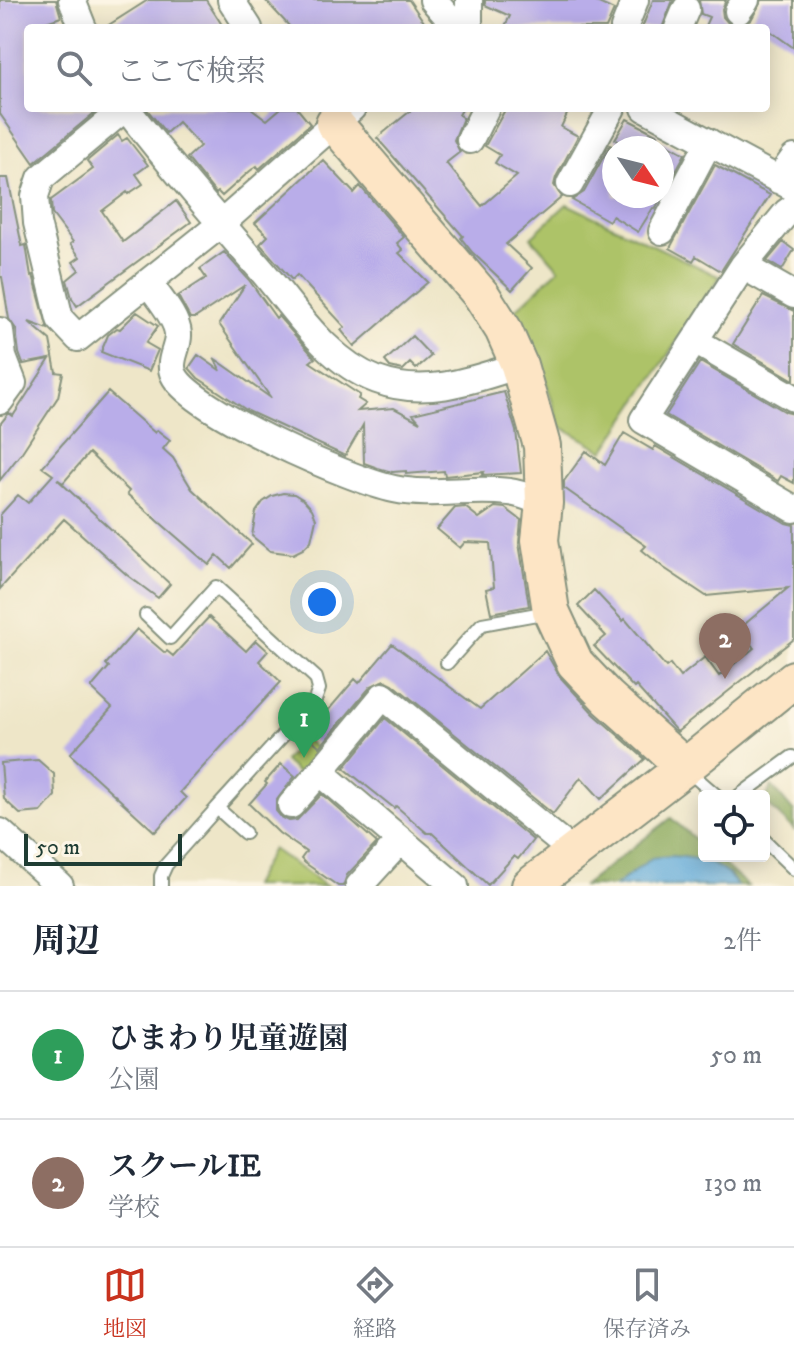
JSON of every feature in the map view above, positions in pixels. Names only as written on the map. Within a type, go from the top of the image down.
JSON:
[{"type":"street","points":[[72,0],[81,24]]},
{"type":"street","points":[[231,0],[246,24]]},
{"type":"street","points":[[433,0],[457,24]]},
{"type":"street","points":[[461,24],[469,0]]},
{"type":"street","points":[[625,24],[632,1]]},
{"type":"street","points":[[120,112],[41,178],[35,196],[37,223],[60,319],[78,338],[221,224],[335,113],[482,296],[503,329],[519,365],[542,446],[544,503],[540,540],[551,611],[575,663],[608,698],[685,767]]},
{"type":"street","points":[[128,112],[221,224],[324,342],[352,369],[379,381],[415,388],[462,384],[519,365]]},
{"type":"street","points":[[470,140],[484,112]]},
{"type":"street","points":[[570,184],[610,112]]},
{"type":"street","points":[[653,112],[786,184],[794,158]]},
{"type":"street","points":[[662,231],[709,142]]},
{"type":"street","points":[[794,207],[743,266],[643,420],[794,509]]},
{"type":"street","points":[[743,266],[794,295]]},
{"type":"street","points":[[148,282],[177,326],[179,337],[171,364],[174,376],[190,394],[247,428],[328,468],[394,489],[421,493],[511,492],[544,503]]},
{"type":"street","points":[[695,341],[794,398]]},
{"type":"street","points":[[0,401],[13,383],[1,349]]},
{"type":"street","points":[[530,886],[794,679]]},
{"type":"street","points":[[291,805],[383,696],[572,851]]},
{"type":"street","points":[[320,772],[455,886]]},
{"type":"street","points":[[0,832],[60,886]]},
{"type":"street","points":[[359,886],[401,840]]},
{"type":"lane","points":[[146,615],[170,638],[216,587],[319,683],[315,700],[166,865],[161,886]]},
{"type":"lane","points":[[447,663],[482,624],[551,611]]},
{"type":"lane","points":[[747,790],[792,757]]},
{"type":"lane","points":[[685,767],[710,790]]},
{"type":"lane","points":[[217,808],[245,833]]},
{"type":"lane","points":[[770,846],[794,869]]},
{"type":"green space","points":[[567,204],[720,277],[604,451],[560,426],[540,363],[512,313],[559,269],[531,237]]},
{"type":"green space","points":[[304,738],[324,756],[304,779],[284,761]]},
{"type":"green space","points":[[772,786],[794,812],[794,830],[770,807]]},
{"type":"green space","points":[[671,818],[698,842],[698,862],[721,862],[748,886],[737,886],[730,874],[652,858],[615,886],[583,886]]},
{"type":"green space","points":[[272,849],[326,886],[252,886]]},
{"type":"water","points":[[671,856],[708,863],[725,872],[737,886],[615,886],[652,858]]},
{"type":"building","points":[[0,0],[56,0],[61,17],[40,24],[24,24],[24,112],[95,112],[34,163],[0,114]]},
{"type":"building","points":[[148,0],[206,0],[221,24],[110,24]]},
{"type":"building","points":[[265,0],[409,0],[425,24],[287,24]]},
{"type":"building","points":[[485,0],[592,0],[614,10],[608,24],[506,24],[510,16],[485,5]]},
{"type":"building","points":[[653,0],[673,0],[664,24],[644,24]]},
{"type":"building","points":[[699,0],[726,0],[723,17],[729,24],[706,24],[709,17],[701,14]]},
{"type":"building","points":[[762,0],[794,0],[794,48],[770,31],[770,24],[743,24],[751,20]]},
{"type":"building","points":[[149,112],[256,112],[267,120],[276,112],[300,112],[310,124],[259,169],[257,166],[250,171],[222,196],[218,192],[216,194],[187,158],[200,146],[178,122],[166,133]]},
{"type":"building","points":[[409,112],[461,112],[459,115],[463,118],[454,140],[460,152],[446,163],[482,206],[517,176],[495,163],[500,155],[485,146],[504,112],[568,112],[561,127],[578,136],[556,177],[554,185],[562,197],[506,244],[532,268],[512,290],[472,252],[461,238],[463,236],[377,138]]},
{"type":"building","points":[[627,119],[658,135],[657,136],[617,136]]},
{"type":"building","points":[[118,135],[122,141],[127,138],[148,165],[136,174],[143,184],[102,211],[123,242],[176,201],[191,222],[77,306],[67,280],[79,270],[73,262],[80,257],[52,214],[51,200],[93,169],[87,161]]},
{"type":"building","points":[[674,148],[685,154],[674,174]]},
{"type":"building","points":[[602,159],[602,208],[653,208],[638,232],[612,216],[609,221],[572,200],[584,192]]},
{"type":"building","points":[[323,160],[354,193],[360,186],[404,237],[397,243],[403,250],[399,253],[428,282],[354,346],[341,330],[345,327],[297,275],[292,280],[260,244],[268,236],[255,223]]},
{"type":"building","points":[[715,165],[770,195],[721,271],[696,256],[693,261],[670,248]]},
{"type":"building","points":[[0,178],[8,178],[22,246],[26,245],[31,276],[48,329],[29,322],[50,340],[56,372],[63,373],[58,397],[0,480],[0,424],[9,413],[13,416],[50,359],[23,364],[16,329],[9,319],[0,277]]},
{"type":"building","points":[[783,242],[794,250],[782,270],[767,261]]},
{"type":"building","points":[[224,252],[276,318],[278,316],[315,358],[310,362],[360,395],[358,399],[366,404],[358,411],[394,408],[420,422],[413,414],[504,392],[516,431],[521,473],[482,475],[484,472],[445,476],[444,471],[406,474],[406,471],[392,472],[378,468],[364,463],[363,425],[345,456],[248,411],[198,378],[189,368],[198,355],[221,371],[214,358],[271,398],[219,324],[245,285],[195,318],[190,318],[178,296],[206,278],[200,269]]},
{"type":"building","points":[[763,296],[794,311],[794,380],[733,344]]},
{"type":"building","points":[[137,312],[158,326],[146,343],[158,350],[149,371],[101,352],[108,335],[120,329]]},
{"type":"building","points":[[412,336],[431,356],[416,369],[410,363],[403,370],[390,367],[385,361]]},
{"type":"building","points":[[700,362],[794,414],[794,483],[781,476],[778,481],[666,415]]},
{"type":"building","points":[[108,392],[155,433],[157,430],[170,440],[163,449],[173,458],[192,489],[252,544],[231,568],[217,555],[209,565],[127,494],[129,491],[89,453],[63,483],[57,479],[170,584],[158,598],[64,519],[0,589],[0,515],[18,495],[28,503],[53,475],[42,467]]},
{"type":"building","points":[[624,433],[653,450],[655,446],[794,525],[794,639],[677,732],[636,686],[634,688],[594,646],[606,636],[578,606],[594,590],[623,621],[625,619],[666,667],[670,664],[680,677],[705,657],[719,676],[754,648],[739,629],[788,588],[706,596],[642,550],[646,546],[564,488],[564,481],[586,451],[605,465]]},
{"type":"building","points":[[283,493],[294,494],[304,500],[316,519],[311,541],[293,554],[270,551],[252,536],[256,512],[263,502]]},
{"type":"building","points":[[465,507],[479,518],[495,507],[505,508],[521,520],[519,543],[529,606],[491,613],[486,589],[494,587],[490,543],[465,542],[460,548],[437,529],[455,508]]},
{"type":"building","points":[[209,617],[246,651],[256,640],[268,651],[259,661],[281,682],[180,792],[186,798],[155,832],[70,754],[112,708],[91,688],[109,667],[106,664],[137,629],[165,653],[167,651],[173,656]]},
{"type":"building","points":[[392,644],[480,709],[545,651],[560,677],[594,714],[645,759],[601,799],[581,777],[553,814],[385,680],[371,686],[320,747],[307,735],[355,679],[359,683]]},
{"type":"building","points":[[385,718],[533,840],[518,859],[514,856],[488,885],[432,833],[427,833],[344,768]]},
{"type":"building","points":[[38,760],[54,774],[55,796],[41,812],[20,814],[4,799],[1,763]]},
{"type":"building","points":[[281,764],[295,776],[276,801],[276,811],[281,817],[289,821],[297,820],[322,794],[377,843],[347,875],[343,886],[338,886],[305,863],[301,859],[306,852],[279,833],[249,804]]},
{"type":"place","name":"スクールIE","points":[[725,679]]},
{"type":"place","name":"ひまわり児童遊園","points":[[304,758]]}]
